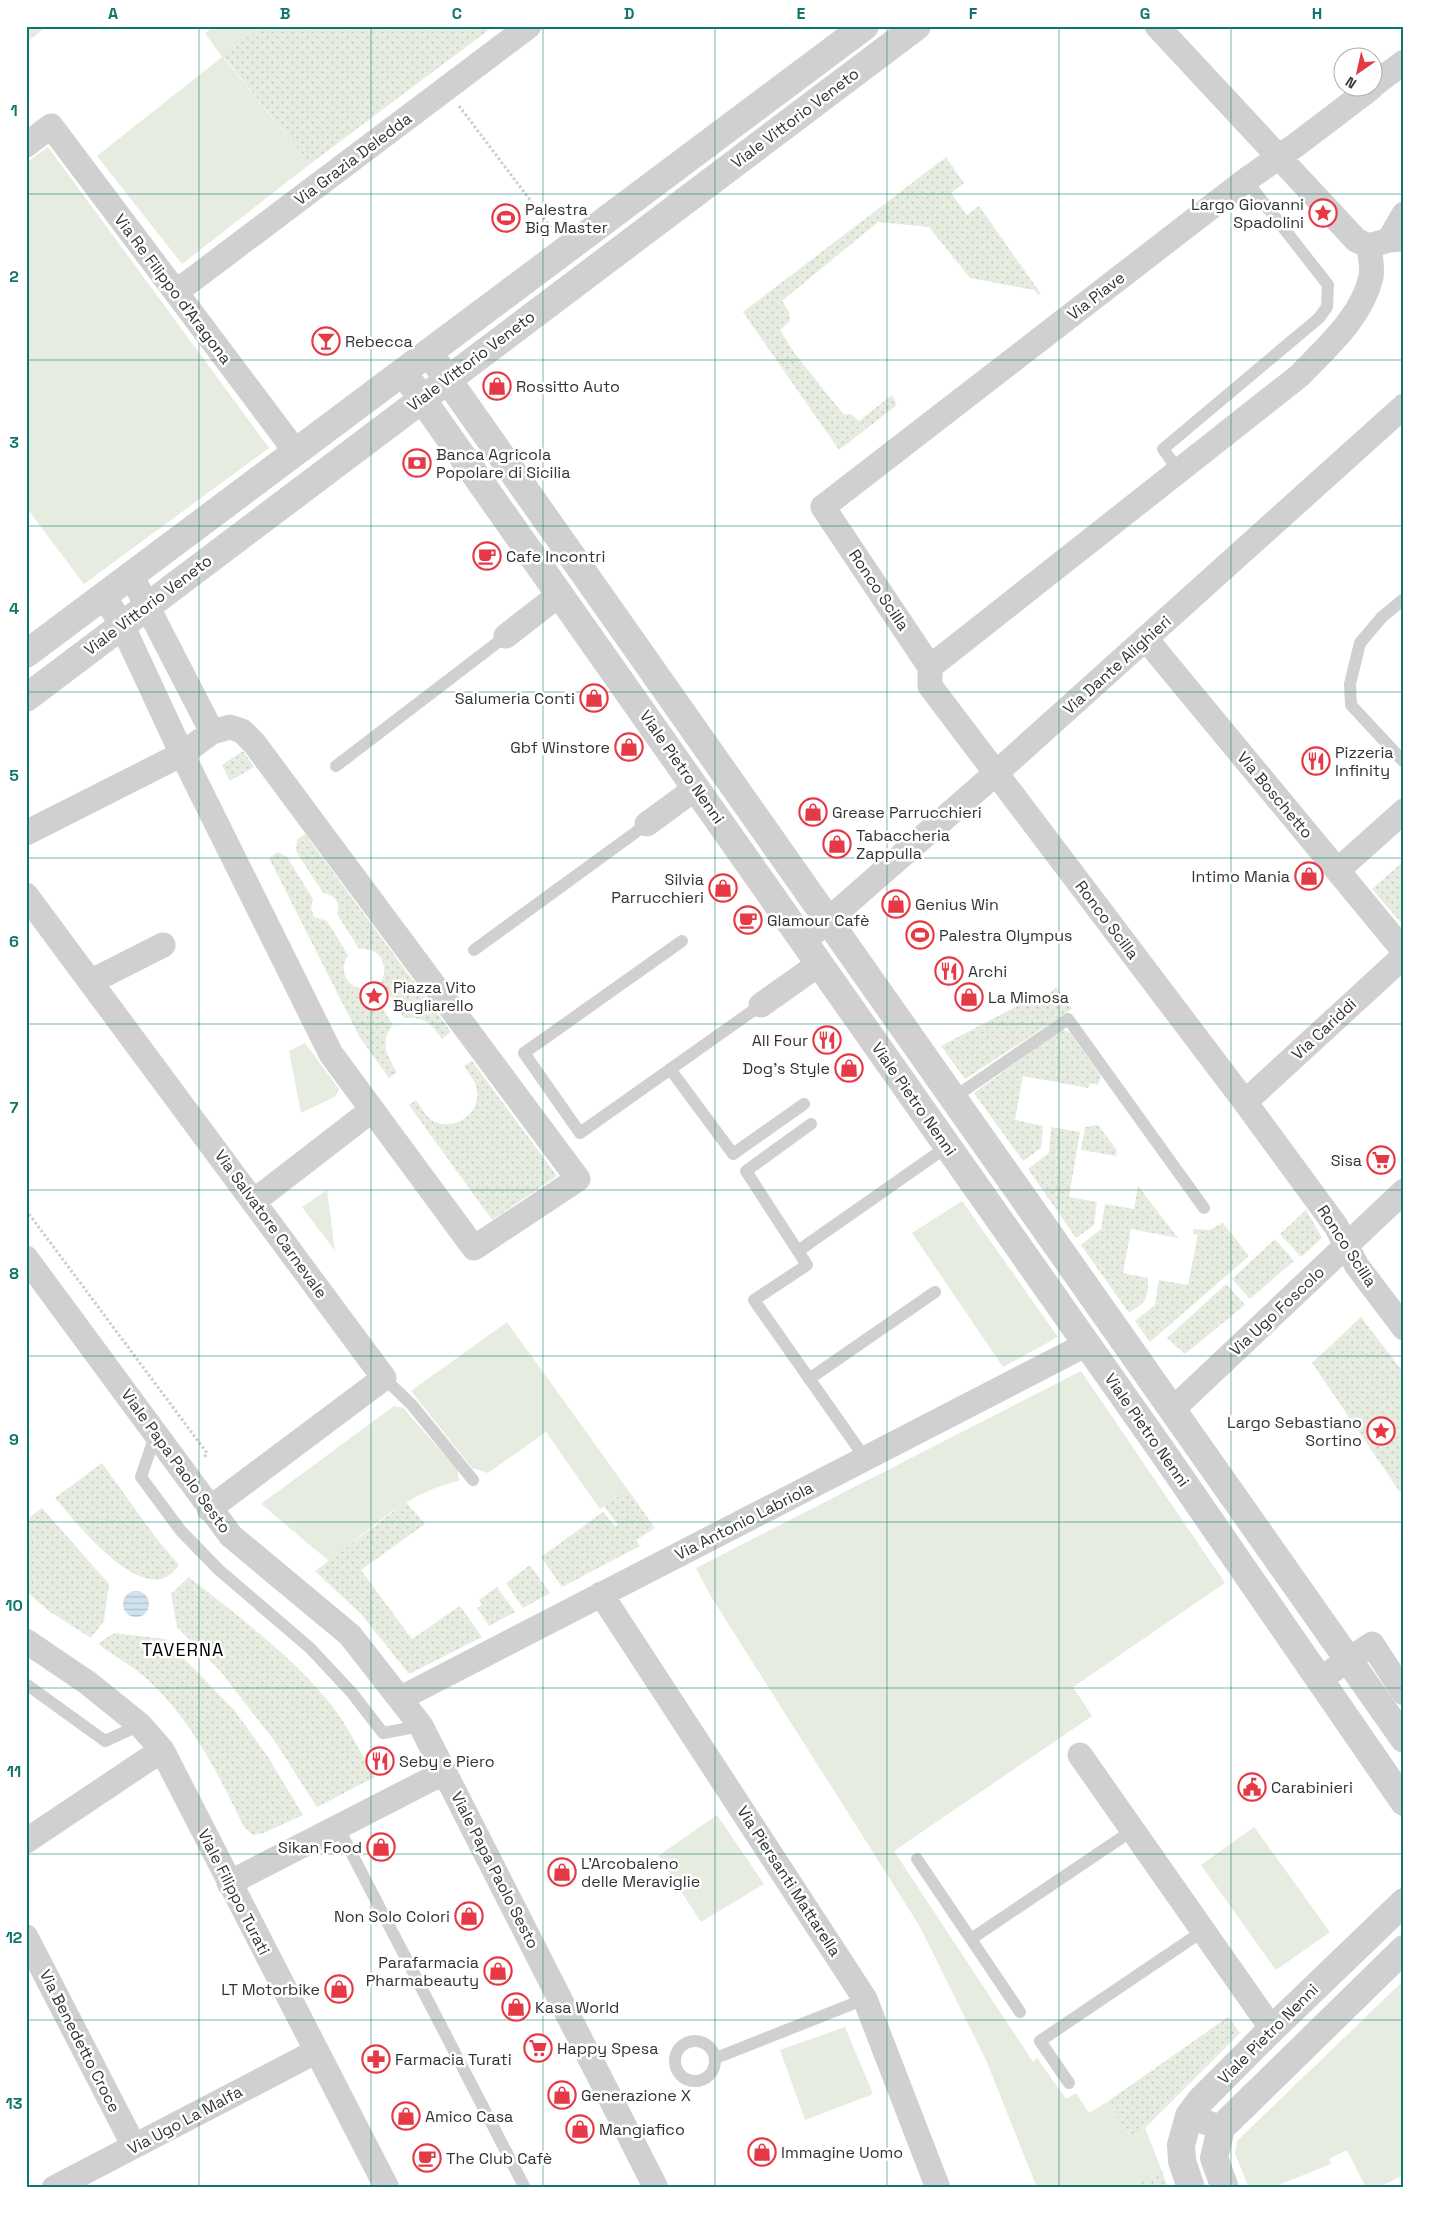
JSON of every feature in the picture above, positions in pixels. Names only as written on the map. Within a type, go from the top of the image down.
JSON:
[{"type":"street","name":"Via Grazia Deledda","points":[[176,292],[530,26]]},
{"type":"street","name":"Viale Vittorio Veneto","points":[[26,654],[865,26]]},
{"type":"street","name":"Viale Vittorio Veneto","points":[[26,698],[421,398],[917,26]]},
{"type":"street","points":[[1157,26],[1356,240],[1387,242]]},
{"type":"street","name":"Via Piave","points":[[1382,79],[1404,62]]},
{"type":"street","name":"Via Piave","points":[[823,506],[1246,180],[1357,98]]},
{"type":"street","name":"Via Re Filippo d'Aragona","points":[[26,145],[51,126],[296,452]]},
{"type":"street","points":[[930,667],[1299,376],[1338,336],[1361,302],[1387,242],[1404,214]]},
{"type":"street","name":"Viale Pietro Nenni","points":[[429,353],[1404,1739]]},
{"type":"street","name":"Viale Pietro Nenni","points":[[403,372],[1162,1451],[1404,1802]]},
{"type":"street","name":"Via Dante Alighieri","points":[[804,941],[1146,640],[1404,406]]},
{"type":"street","name":"Ronco Scilla","points":[[823,506],[930,667],[930,686],[1245,1102],[1336,1226],[1358,1266],[1404,1328]]},
{"type":"street","points":[[131,575],[148,604],[212,732]]},
{"type":"street","points":[[506,636],[560,594]]},
{"type":"street","points":[[26,833],[182,754],[212,732],[230,727],[242,731],[254,743],[578,1179],[474,1248],[331,1054],[182,754],[122,624],[104,596]]},
{"type":"street","points":[[603,656],[629,638]]},
{"type":"street","name":"Via Boschetto","points":[[1146,640],[1404,951]]},
{"type":"street","points":[[647,824],[696,788]]},
{"type":"street","points":[[1338,870],[1404,811]]},
{"type":"street","name":"Via Salvatore Carnevale","points":[[26,894],[384,1378]]},
{"type":"street","points":[[92,981],[163,945]]},
{"type":"street","name":"Via Cariddi","points":[[1245,1102],[1404,956]]},
{"type":"street","points":[[761,1005],[819,964]]},
{"type":"street","points":[[910,1092],[936,1074]]},
{"type":"street","points":[[254,1201],[372,1110]]},
{"type":"street","name":"Via Ugo Foscolo","points":[[1133,1410],[1166,1400],[1347,1246],[1404,1192]]},
{"type":"street","name":"Viale Papa Paolo Sesto","points":[[26,1258],[156,1433],[209,1509],[231,1536],[350,1634],[421,1726],[656,2188]]},
{"type":"street","name":"Via Antonio Labriola","points":[[401,1698],[1087,1344]]},
{"type":"street","points":[[209,1509],[384,1378]]},
{"type":"street","points":[[1162,1451],[1188,1433]]},
{"type":"street","name":"Via Piersanti Mattarella","points":[[601,1594],[865,1999],[938,2188]]},
{"type":"street","name":"Viale Filippo Turati","points":[[26,1641],[88,1683],[140,1725],[162,1750],[315,2052],[387,2188]]},
{"type":"street","points":[[1320,1679],[1372,1644],[1404,1693]]},
{"type":"street","points":[[26,1841],[162,1750]]},
{"type":"street","points":[[1080,1755],[1272,2029]]},
{"type":"street","points":[[229,1883],[445,1772]]},
{"type":"street","name":"Viale Pietro Nenni","points":[[1191,2188],[1182,2161],[1181,2145],[1189,2116],[1201,2100],[1272,2029],[1404,1902]]},
{"type":"street","name":"Via Benedetto Croce","points":[[26,1937],[134,2146]]},
{"type":"street","points":[[1225,2188],[1214,2158],[1221,2128],[1404,1949]]},
{"type":"street","name":"Via Ugo La Malfa","points":[[54,2188],[315,2052]]},
{"type":"street","points":[[1189,2116],[1221,2128]]},
{"type":"street","points":[[1182,2161],[1214,2158]]},
{"type":"lane","points":[[1179,471],[1163,449],[1319,318],[1327,307],[1328,285],[1246,180]]},
{"type":"lane","points":[[1404,599],[1382,617],[1360,643],[1350,684],[1351,705],[1404,762]]},
{"type":"lane","points":[[336,766],[506,636]]},
{"type":"lane","points":[[474,950],[647,824]]},
{"type":"lane","points":[[682,941],[524,1054],[580,1133],[761,1005]]},
{"type":"lane","points":[[953,1098],[1068,1019],[1204,1208]]},
{"type":"lane","points":[[670,1069],[733,1154],[804,1104]]},
{"type":"lane","points":[[811,1124],[746,1171],[807,1265],[754,1300],[865,1458]]},
{"type":"lane","points":[[798,1251],[948,1146]]},
{"type":"lane","points":[[809,1379],[935,1292]]},
{"type":"lane","points":[[384,1378],[412,1405],[473,1480]]},
{"type":"lane","points":[[156,1433],[141,1477],[181,1531],[219,1570],[310,1648],[352,1693],[383,1734],[421,1726]]},
{"type":"lane","points":[[26,1684],[105,1741],[140,1725]]},
{"type":"lane","points":[[338,1827],[525,2188]]},
{"type":"lane","points":[[971,1939],[1133,1830]]},
{"type":"lane","points":[[917,1859],[1020,2012]]},
{"type":"lane","points":[[1069,2083],[1040,2041],[1203,1931]]},
{"type":"lane","points":[[716,2058],[865,1999]]},
{"type":"path","points":[[446,89],[567,249]]},
{"type":"shaded area","points":[[26,26],[47,26],[26,43]]},
{"type":"shaded area","points":[[214,26],[262,26],[223,57],[310,164],[182,264],[97,156],[222,57],[205,33]]},
{"type":"shaded area","points":[[262,26],[494,26],[310,164],[223,56]]},
{"type":"shaded area","points":[[48,147],[269,448],[84,584],[26,507],[26,163]]},
{"type":"shaded area","points":[[946,157],[964,183],[951,193],[967,215],[979,206],[1041,294],[1039,295],[1034,290],[970,278],[929,227],[878,222],[782,301],[789,312],[790,321],[780,330],[795,354],[844,415],[851,414],[859,421],[892,395],[897,405],[839,450],[743,312]]},
{"type":"shaded area","points":[[243,751],[254,767],[230,781],[222,765]]},
{"type":"shaded area","points":[[305,834],[451,1032],[442,1039],[427,1022],[417,1018],[404,1018],[381,982],[384,969],[381,958],[372,950],[359,949],[337,914],[338,906],[336,900],[323,893],[296,851],[297,840]]},
{"type":"shaded area","points":[[278,852],[287,857],[313,899],[311,908],[314,917],[327,921],[348,955],[344,968],[347,979],[356,987],[370,989],[393,1025],[386,1037],[385,1043],[390,1060],[397,1072],[389,1078],[359,1036],[269,858]]},
{"type":"shaded area","points":[[1404,861],[1404,926],[1372,889]]},
{"type":"shaded area","points":[[1056,987],[1072,1009],[965,1079],[941,1046],[1040,994],[1043,999]]},
{"type":"shaded area","points":[[1062,1029],[1070,1033],[1101,1076],[1098,1085],[1091,1083],[1088,1088],[1023,1076],[1015,1120],[1043,1126],[1041,1148],[1023,1161],[974,1093]]},
{"type":"shaded area","points":[[305,1043],[339,1089],[336,1096],[301,1113],[289,1051]]},
{"type":"shaded area","points":[[472,1061],[557,1176],[492,1220],[409,1105],[416,1100],[428,1117],[441,1124],[449,1124],[464,1119],[475,1107],[477,1099],[475,1084],[464,1066]]},
{"type":"shaded area","points":[[1098,1125],[1117,1150],[1116,1156],[1081,1150],[1085,1127]]},
{"type":"shaded area","points":[[1051,1127],[1080,1132],[1069,1197],[1097,1202],[1094,1225],[1076,1238],[1028,1169],[1049,1153]]},
{"type":"shaded area","points":[[1138,1186],[1178,1238],[1131,1229],[1123,1273],[1148,1278],[1148,1285],[1147,1296],[1143,1302],[1129,1313],[1081,1245],[1101,1229],[1105,1204],[1134,1209]]},
{"type":"shaded area","points":[[327,1190],[335,1251],[302,1207]]},
{"type":"shaded area","points":[[962,1201],[1058,1337],[1003,1367],[912,1233]]},
{"type":"shaded area","points":[[1306,1210],[1322,1238],[1301,1257],[1280,1234]]},
{"type":"shaded area","points":[[1223,1223],[1249,1256],[1150,1342],[1135,1321],[1155,1305],[1159,1280],[1188,1285],[1198,1235],[1193,1234],[1194,1229],[1209,1230]]},
{"type":"shaded area","points":[[1275,1239],[1294,1261],[1250,1299],[1232,1279]]},
{"type":"shaded area","points":[[1226,1284],[1245,1305],[1185,1354],[1167,1338]]},
{"type":"shaded area","points":[[1361,1317],[1404,1373],[1404,1498],[1312,1363]]},
{"type":"shaded area","points":[[507,1322],[628,1490],[600,1509],[546,1432],[488,1473],[472,1468],[411,1391]]},
{"type":"shaded area","points":[[1081,1371],[1225,1583],[1073,1687],[1092,1716],[894,1851],[1033,2062],[1037,2058],[1066,2099],[1076,2093],[1089,2113],[1107,2102],[1133,2140],[1145,2128],[1162,2171],[1128,2188],[1037,2188],[986,2060],[919,1925],[710,1595],[696,1568]]},
{"type":"shaded area","points":[[394,1406],[404,1408],[457,1469],[459,1481],[423,1493],[406,1503],[390,1513],[329,1561],[261,1504]]},
{"type":"shaded area","points":[[102,1463],[156,1538],[179,1565],[168,1576],[154,1580],[139,1576],[122,1566],[90,1538],[55,1498]]},
{"type":"shaded area","points":[[628,1490],[655,1528],[636,1540],[640,1546],[562,1587],[541,1557],[603,1512],[615,1526],[618,1525],[604,1506]]},
{"type":"shaded area","points":[[406,1502],[425,1524],[361,1570],[412,1639],[460,1606],[482,1637],[409,1674],[361,1614],[315,1571]]},
{"type":"shaded area","points":[[42,1508],[109,1584],[104,1621],[91,1638],[49,1611],[26,1591],[26,1520]]},
{"type":"shaded area","points":[[530,1565],[550,1593],[523,1608],[506,1583]]},
{"type":"shaded area","points":[[189,1577],[247,1623],[303,1673],[336,1711],[375,1777],[317,1807],[276,1743],[221,1672],[177,1627],[171,1594]]},
{"type":"shaded area","points":[[497,1587],[515,1612],[489,1626],[477,1608],[482,1605],[479,1600]]},
{"type":"shaded area","points":[[114,1633],[165,1639],[235,1711],[268,1757],[303,1815],[264,1833],[253,1835],[244,1827],[214,1767],[178,1713],[148,1680],[98,1644]]},
{"type":"shaded area","points":[[717,1815],[764,1884],[701,1922],[658,1856]]},
{"type":"shaded area","points":[[1254,1827],[1330,1932],[1276,1970],[1201,1865]]},
{"type":"shaded area","points":[[1404,1980],[1404,2175],[1377,2188],[1366,2188],[1347,2150],[1329,2159],[1331,2164],[1271,2188],[1249,2188],[1235,2154],[1237,2141]]},
{"type":"shaded area","points":[[1228,2017],[1240,2033],[1133,2140],[1107,2102]]},
{"type":"shaded area","points":[[845,2027],[873,2094],[805,2120],[780,2050]]},
{"type":"shaded area","points":[[1162,2171],[1168,2188],[1128,2188]]},
{"type":"water","points":[[136,1591],[146,1594],[149,1604],[146,1614],[136,1617],[126,1614],[123,1604],[126,1594]]},
{"type":"place","name":"Largo Giovanni Spadolini","points":[[1323,213]]},
{"type":"place","name":"Palestra Big Master","points":[[506,218]]},
{"type":"place","name":"Rebecca","points":[[326,341]]},
{"type":"place","name":"Rossitto Auto","points":[[497,386]]},
{"type":"place","name":"Banca Agricola Popolare di Sicilia","points":[[417,463]]},
{"type":"place","name":"Cafe Incontri","points":[[487,556]]},
{"type":"place","name":"Salumeria Conti","points":[[594,698]]},
{"type":"place","name":"Gbf Winstore","points":[[629,747]]},
{"type":"place","name":"Pizzeria Infinity","points":[[1316,761]]},
{"type":"place","name":"Grease Parrucchieri","points":[[813,812]]},
{"type":"place","name":"Tabaccheria Zappulla","points":[[837,844]]},
{"type":"place","name":"Intimo Mania","points":[[1309,876]]},
{"type":"place","name":"Silvia Parrucchieri","points":[[723,888]]},
{"type":"place","name":"Genius Win","points":[[896,904]]},
{"type":"place","name":"Glamour Cafè","points":[[748,920]]},
{"type":"place","name":"Palestra Olympus","points":[[920,935]]},
{"type":"place","name":"Archi","points":[[949,971]]},
{"type":"place","name":"Piazza Vito Bugliarello","points":[[374,996]]},
{"type":"place","name":"La Mimosa","points":[[969,997]]},
{"type":"place","name":"All Four","points":[[827,1040]]},
{"type":"place","name":"Dog's Style","points":[[849,1068]]},
{"type":"place","name":"Sisa","points":[[1381,1160]]},
{"type":"place","name":"Largo Sebastiano Sortino","points":[[1381,1431]]},
{"type":"place","name":"Seby e Piero","points":[[380,1761]]},
{"type":"place","name":"Carabinieri","points":[[1252,1787]]},
{"type":"place","name":"Sikan Food","points":[[381,1847]]},
{"type":"place","name":"L'Arcobaleno delle Meraviglie","points":[[562,1872]]},
{"type":"place","name":"Non Solo Colori","points":[[469,1916]]},
{"type":"place","name":"Parafarmacia Pharmabeauty","points":[[498,1971]]},
{"type":"place","name":"LT Motorbike","points":[[339,1989]]},
{"type":"place","name":"Kasa World","points":[[516,2007]]},
{"type":"place","name":"Happy Spesa","points":[[538,2048]]},
{"type":"place","name":"Farmacia Turati","points":[[376,2059]]},
{"type":"place","name":"Generazione X","points":[[562,2095]]},
{"type":"place","name":"Amico Casa","points":[[406,2116]]},
{"type":"place","name":"Mangiafico","points":[[580,2129]]},
{"type":"place","name":"Immagine Uomo","points":[[762,2152]]},
{"type":"place","name":"The Club Cafè","points":[[427,2158]]},
{"type":"district","name":"TAVERNA","points":[[183,1649]]}]
